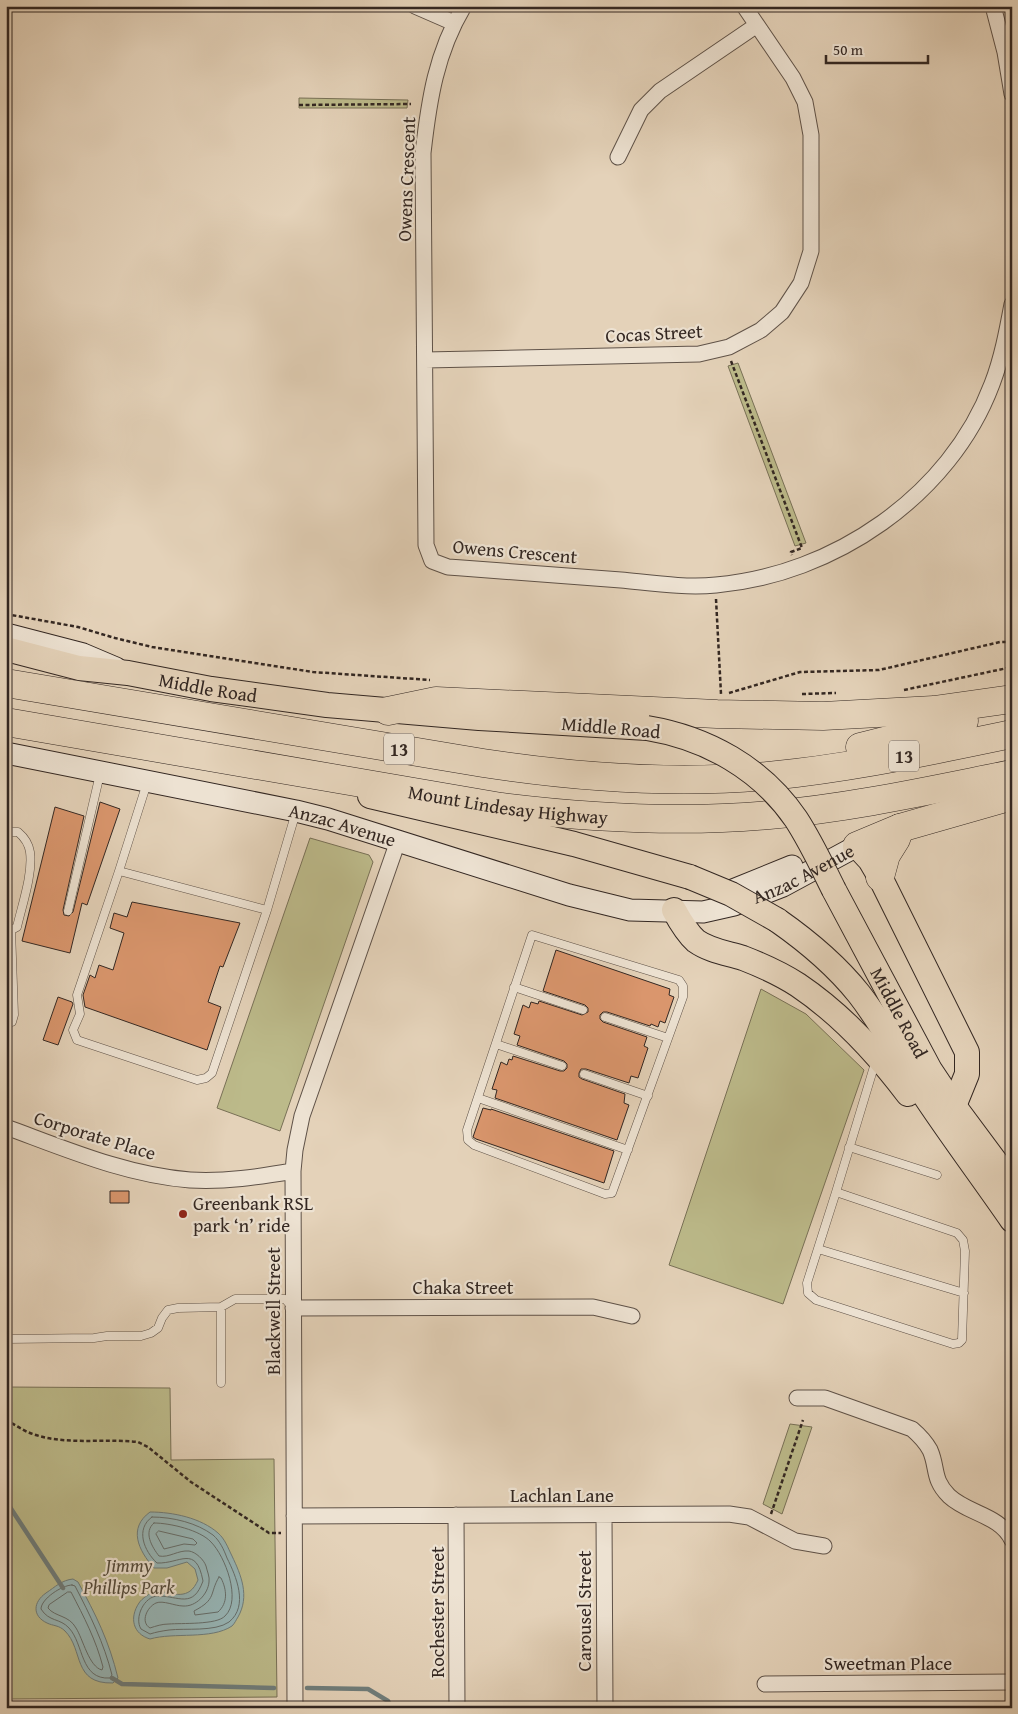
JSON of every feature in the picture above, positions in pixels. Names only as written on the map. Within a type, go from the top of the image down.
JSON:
[{"type":"highway","name":"Mount Lindesay Highway","points":[[6,683],[458,759],[553,773],[608,778],[666,780],[795,773],[880,761],[1012,734]]},
{"type":"highway","points":[[388,711],[436,701],[717,714],[823,716],[934,710],[1012,699]]},
{"type":"highway","points":[[795,773],[820,757],[1012,709]]},
{"type":"highway","name":"Mount Lindesay Highway","points":[[6,722],[501,807],[610,818],[742,818],[890,799],[1012,774]]},
{"type":"highway","points":[[857,846],[900,828],[1012,796]]},
{"type":"highway","points":[[880,877],[886,855],[896,840],[900,828]]},
{"type":"main road","points":[[6,634],[83,654],[128,673]]},
{"type":"main road","name":"Middle Road","points":[[6,649],[79,668],[128,673],[250,695],[388,711],[647,728],[666,731],[720,751],[742,765],[771,788],[799,824],[930,1070],[945,1110],[974,1164],[1012,1220]]},
{"type":"main road","name":"Anzac Avenue","points":[[6,753],[328,818],[569,895],[630,910],[674,910],[716,897],[759,880],[799,863],[832,845],[841,843],[857,846]]},
{"type":"main road","name":"Middle Road","points":[[327,777],[368,796],[574,844],[690,877],[730,894],[777,920],[824,957],[858,992],[945,1110],[1012,1184]]},
{"type":"main road","points":[[674,910],[689,933],[703,945],[743,958],[796,984],[843,1021],[877,1056],[914,1102],[945,1110],[967,1074],[967,1052],[880,877],[870,860],[857,846]]},
{"type":"street","points":[[416,6],[454,23]]},
{"type":"street","name":"Owens Crescent","points":[[464,6],[454,23],[439,62],[428,104],[423,153],[426,545],[432,561],[448,567],[698,586],[716,586],[744,581],[810,563],[848,544],[882,522],[917,494],[948,460],[972,424],[991,386],[1005,344],[1012,304]]},
{"type":"street","name":"Cocas Street","points":[[425,360],[699,354],[729,347],[762,330],[782,312],[801,283],[811,251],[811,135],[805,102],[793,78],[744,6]]},
{"type":"street","points":[[993,6],[1005,52],[1012,94]]},
{"type":"street","points":[[618,157],[641,110],[660,91],[757,25]]},
{"type":"street","name":"Blackwell Street","points":[[294,1708],[292,1171],[294,1150],[302,1116],[398,841]]},
{"type":"street","name":"Corporate Place","points":[[6,1127],[105,1162],[140,1172],[170,1177],[216,1180],[247,1179],[292,1171]]},
{"type":"street","name":"Chaka Street","points":[[293,1308],[593,1307],[632,1316]]},
{"type":"street","points":[[797,1398],[825,1398],[912,1429],[923,1439],[930,1451],[938,1481],[947,1494],[958,1504],[994,1520],[1009,1534],[1012,1540]]},
{"type":"street","name":"Lachlan Lane","points":[[294,1516],[729,1514],[748,1517],[768,1525],[795,1541],[824,1546]]},
{"type":"street","name":"Rochester Street","points":[[456,1515],[457,1708]]},
{"type":"street","name":"Carousel Street","points":[[604,1515],[605,1708]]},
{"type":"street","name":"Sweetman Place","points":[[765,1684],[1012,1682]]},
{"type":"lane","points":[[68,911],[101,772]]},
{"type":"lane","points":[[148,781],[120,871],[77,995],[80,1014],[73,1030],[77,1040],[197,1080],[206,1078],[212,1073],[267,910],[296,811]]},
{"type":"lane","points":[[6,832],[18,832],[24,837],[30,851],[30,870],[17,927],[8,932],[14,1015],[12,1022],[6,1024]]},
{"type":"lane","points":[[120,871],[267,910]]},
{"type":"lane","points":[[532,935],[679,980],[683,986],[683,997],[612,1193],[606,1194],[474,1145],[468,1140],[467,1130],[514,987],[532,935]]},
{"type":"lane","points":[[514,987],[584,1010]]},
{"type":"lane","points":[[605,1017],[668,1038]]},
{"type":"lane","points":[[496,1044],[562,1066]]},
{"type":"lane","points":[[836,1192],[957,1233],[964,1240],[966,1251],[962,1340],[959,1343],[953,1344],[816,1300],[808,1293],[807,1284],[877,1056]]},
{"type":"lane","points":[[584,1074],[648,1096]]},
{"type":"lane","points":[[478,1098],[628,1150]]},
{"type":"lane","points":[[849,1147],[936,1174]]},
{"type":"lane","points":[[818,1249],[964,1292]]},
{"type":"lane","points":[[6,1339],[141,1336],[152,1333],[158,1328],[168,1310],[221,1307],[235,1299],[285,1299],[293,1308]]},
{"type":"lane","points":[[221,1307],[221,1383]]},
{"type":"path","points":[[299,105],[411,104]]},
{"type":"path","points":[[719,349],[722,362],[730,360],[802,548],[791,552],[797,568]]},
{"type":"path","points":[[716,586],[721,695]]},
{"type":"path","points":[[6,614],[78,627],[133,643],[294,669],[430,680]]},
{"type":"path","points":[[721,695],[800,672],[879,670],[1000,642],[1012,642]]},
{"type":"path","points":[[899,691],[1012,668]]},
{"type":"path","points":[[796,694],[844,693]]},
{"type":"path","points":[[721,695],[738,694]]},
{"type":"path","points":[[6,1420],[29,1433],[42,1437],[64,1440],[138,1442],[148,1447],[191,1482],[269,1533],[281,1533]]},
{"type":"path","points":[[768,1525],[803,1420]]},
{"type":"green space","points":[[299,98],[408,100],[407,108],[299,108]]},
{"type":"green space","points":[[738,363],[806,543],[795,546],[728,366]]},
{"type":"green space","points":[[310,838],[369,855],[373,862],[280,1131],[217,1108]]},
{"type":"green space","points":[[761,989],[806,1014],[864,1070],[783,1304],[669,1265]]},
{"type":"green space","name":"Jimmy Phillips Park","points":[[6,1387],[170,1388],[171,1460],[274,1459],[277,1697],[6,1699]]},
{"type":"green space","points":[[790,1424],[812,1427],[782,1514],[763,1504]]},
{"type":"water","points":[[150,1512],[168,1513],[195,1520],[211,1528],[223,1538],[238,1571],[244,1593],[242,1609],[232,1626],[214,1633],[150,1639],[144,1637],[136,1629],[134,1614],[139,1603],[144,1598],[155,1590],[175,1594],[185,1593],[194,1587],[198,1580],[195,1569],[187,1562],[167,1568],[154,1568],[148,1561],[140,1547],[137,1532],[143,1518]]},
{"type":"water","points":[[73,1579],[78,1582],[106,1640],[118,1678],[113,1683],[100,1682],[91,1678],[85,1672],[75,1647],[65,1631],[42,1620],[37,1613],[37,1605],[42,1597],[62,1582]]},
{"type":"building","points":[[100,802],[120,809],[87,905],[82,903],[70,953],[22,941],[55,807],[84,816],[63,910],[64,915],[69,916],[73,912]]},
{"type":"building","points":[[132,902],[240,923],[223,967],[220,966],[208,1002],[221,1007],[207,1050],[85,1007],[83,995],[90,975],[95,978],[99,965],[113,970],[124,933],[110,928],[114,913],[127,917]]},
{"type":"building","points":[[556,950],[670,989],[669,995],[674,997],[665,1023],[660,1021],[658,1027],[607,1012],[603,1012],[600,1015],[600,1019],[603,1022],[647,1037],[644,1046],[648,1048],[638,1078],[631,1076],[629,1083],[586,1069],[581,1069],[579,1073],[579,1077],[582,1079],[625,1094],[624,1103],[629,1105],[617,1140],[495,1098],[497,1090],[492,1089],[501,1062],[507,1065],[509,1059],[512,1060],[513,1056],[560,1071],[564,1071],[567,1068],[567,1064],[564,1061],[517,1045],[520,1036],[514,1034],[523,1005],[529,1008],[531,1002],[538,1004],[539,1001],[582,1015],[588,1012],[588,1008],[585,1005],[543,991]]},
{"type":"building","points":[[58,997],[73,1004],[58,1045],[43,1040]]},
{"type":"building","points":[[483,1108],[491,1109],[614,1151],[604,1183],[476,1139],[473,1137]]},
{"type":"building","points":[[110,1191],[129,1191],[129,1203],[110,1203]]},
{"type":"waterway","points":[[6,1501],[63,1588]]},
{"type":"waterway","points":[[112,1678],[122,1684],[274,1688]]},
{"type":"waterway","points":[[307,1688],[368,1689],[388,1701],[391,1708]]},
{"type":"place","name":"Greenbank RSL park ‘n’ ride","points":[[183,1214]]}]
